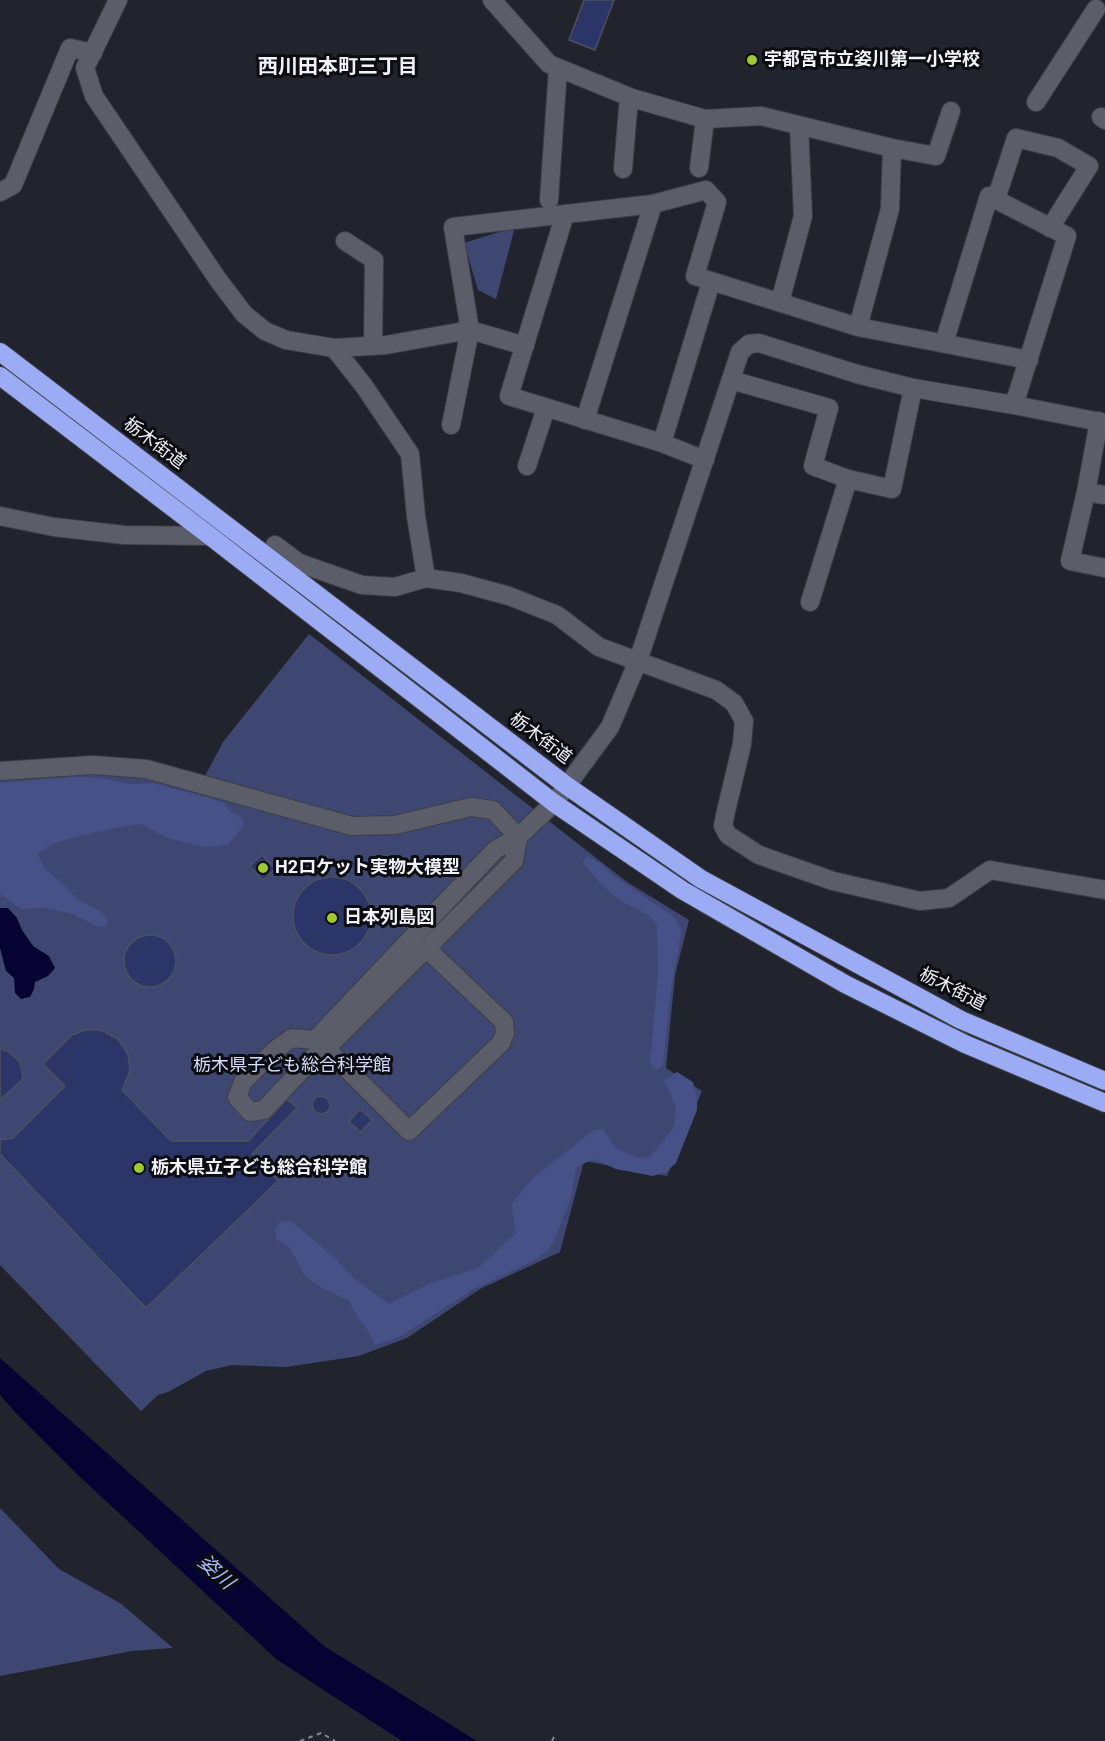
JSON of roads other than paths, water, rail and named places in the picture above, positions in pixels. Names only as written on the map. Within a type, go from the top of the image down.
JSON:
[{"type":"highway","name":"栃木街道","points":[[0,352],[567,786],[712,885],[961,1020],[1105,1081]]},
{"type":"highway","points":[[0,376],[554,803],[682,890],[845,984],[965,1044],[1105,1103]]},
{"type":"street","points":[[118,0],[85,68],[94,96],[243,314],[265,332],[286,340],[334,348],[386,345],[470,330],[525,346]]},
{"type":"street","points":[[499,3],[549,64],[629,97],[705,118],[761,116],[892,148],[936,156],[951,111]]},
{"type":"street","points":[[1036,102],[1096,10]]},
{"type":"street","points":[[0,192],[13,185],[70,48],[93,53]]},
{"type":"street","points":[[549,200],[558,68]]},
{"type":"street","points":[[623,170],[629,97]]},
{"type":"street","points":[[699,168],[705,118]]},
{"type":"street","points":[[780,302],[803,216],[799,125]]},
{"type":"street","points":[[996,199],[1016,138],[1058,148],[1089,166],[1050,228]]},
{"type":"street","points":[[858,327],[890,209],[892,148]]},
{"type":"street","points":[[451,424],[470,330],[453,227],[653,204],[706,190],[717,202],[695,276],[858,327],[1029,360]]},
{"type":"street","points":[[944,343],[989,196],[1067,236],[1014,405]]},
{"type":"street","points":[[585,420],[653,204]]},
{"type":"street","points":[[566,214],[509,396],[662,443],[705,460]]},
{"type":"street","points":[[345,241],[374,260],[373,346]]},
{"type":"street","points":[[662,443],[711,282]]},
{"type":"street","points":[[518,837],[513,861],[332,1043],[324,1046],[264,1110],[250,1112],[237,1097],[243,1082],[275,1050],[292,1038],[315,1040],[495,850],[518,837],[554,803],[610,727],[638,661],[740,352],[749,344],[759,343],[857,374],[913,388],[1102,422],[1070,561],[1105,568]]},
{"type":"street","points":[[334,348],[364,386],[410,454],[416,516],[426,578]]},
{"type":"street","points":[[731,380],[829,408],[813,466],[892,489],[913,388]]},
{"type":"street","points":[[527,466],[546,408]]},
{"type":"street","points":[[810,602],[848,478]]},
{"type":"street","points":[[1086,492],[1105,495]]},
{"type":"street","points":[[0,516],[54,527],[124,535],[210,536]]},
{"type":"street","points":[[275,545],[299,563],[362,585],[395,587],[426,578],[461,583],[509,596],[557,615],[599,647],[716,690],[734,703],[744,721],[742,744],[723,826],[728,835],[759,855],[833,881],[920,901],[949,898],[990,870],[1105,890]]},
{"type":"street","points":[[0,771],[93,765],[146,769],[352,826],[395,825],[471,807],[493,810],[518,837]]},
{"type":"street","points":[[324,1046],[409,1131],[501,1043],[505,1033],[504,1022],[426,948]]},
{"type":"water","points":[[0,908],[8,908],[17,918],[33,946],[49,956],[55,968],[48,976],[35,982],[30,997],[21,999],[15,993],[14,978],[6,971],[0,948]]},
{"type":"water","name":"姿川","points":[[0,1358],[324,1646],[477,1741],[402,1741],[276,1659],[79,1476],[15,1412],[0,1395]]},
{"type":"place","name":"宇都宮市立姿川第一小学校","points":[[752,60]]},
{"type":"place","name":"H2ロケット実物大模型","points":[[263,868]]},
{"type":"place","name":"日本列島図","points":[[332,918]]},
{"type":"place","name":"栃木県立子ども総合科学館","points":[[139,1168]]},
{"type":"district","name":"西川田本町三丁目","points":[[338,68]]},
{"type":"park label","name":"栃木県子ども総合科学館","points":[[292,1066]]}]
